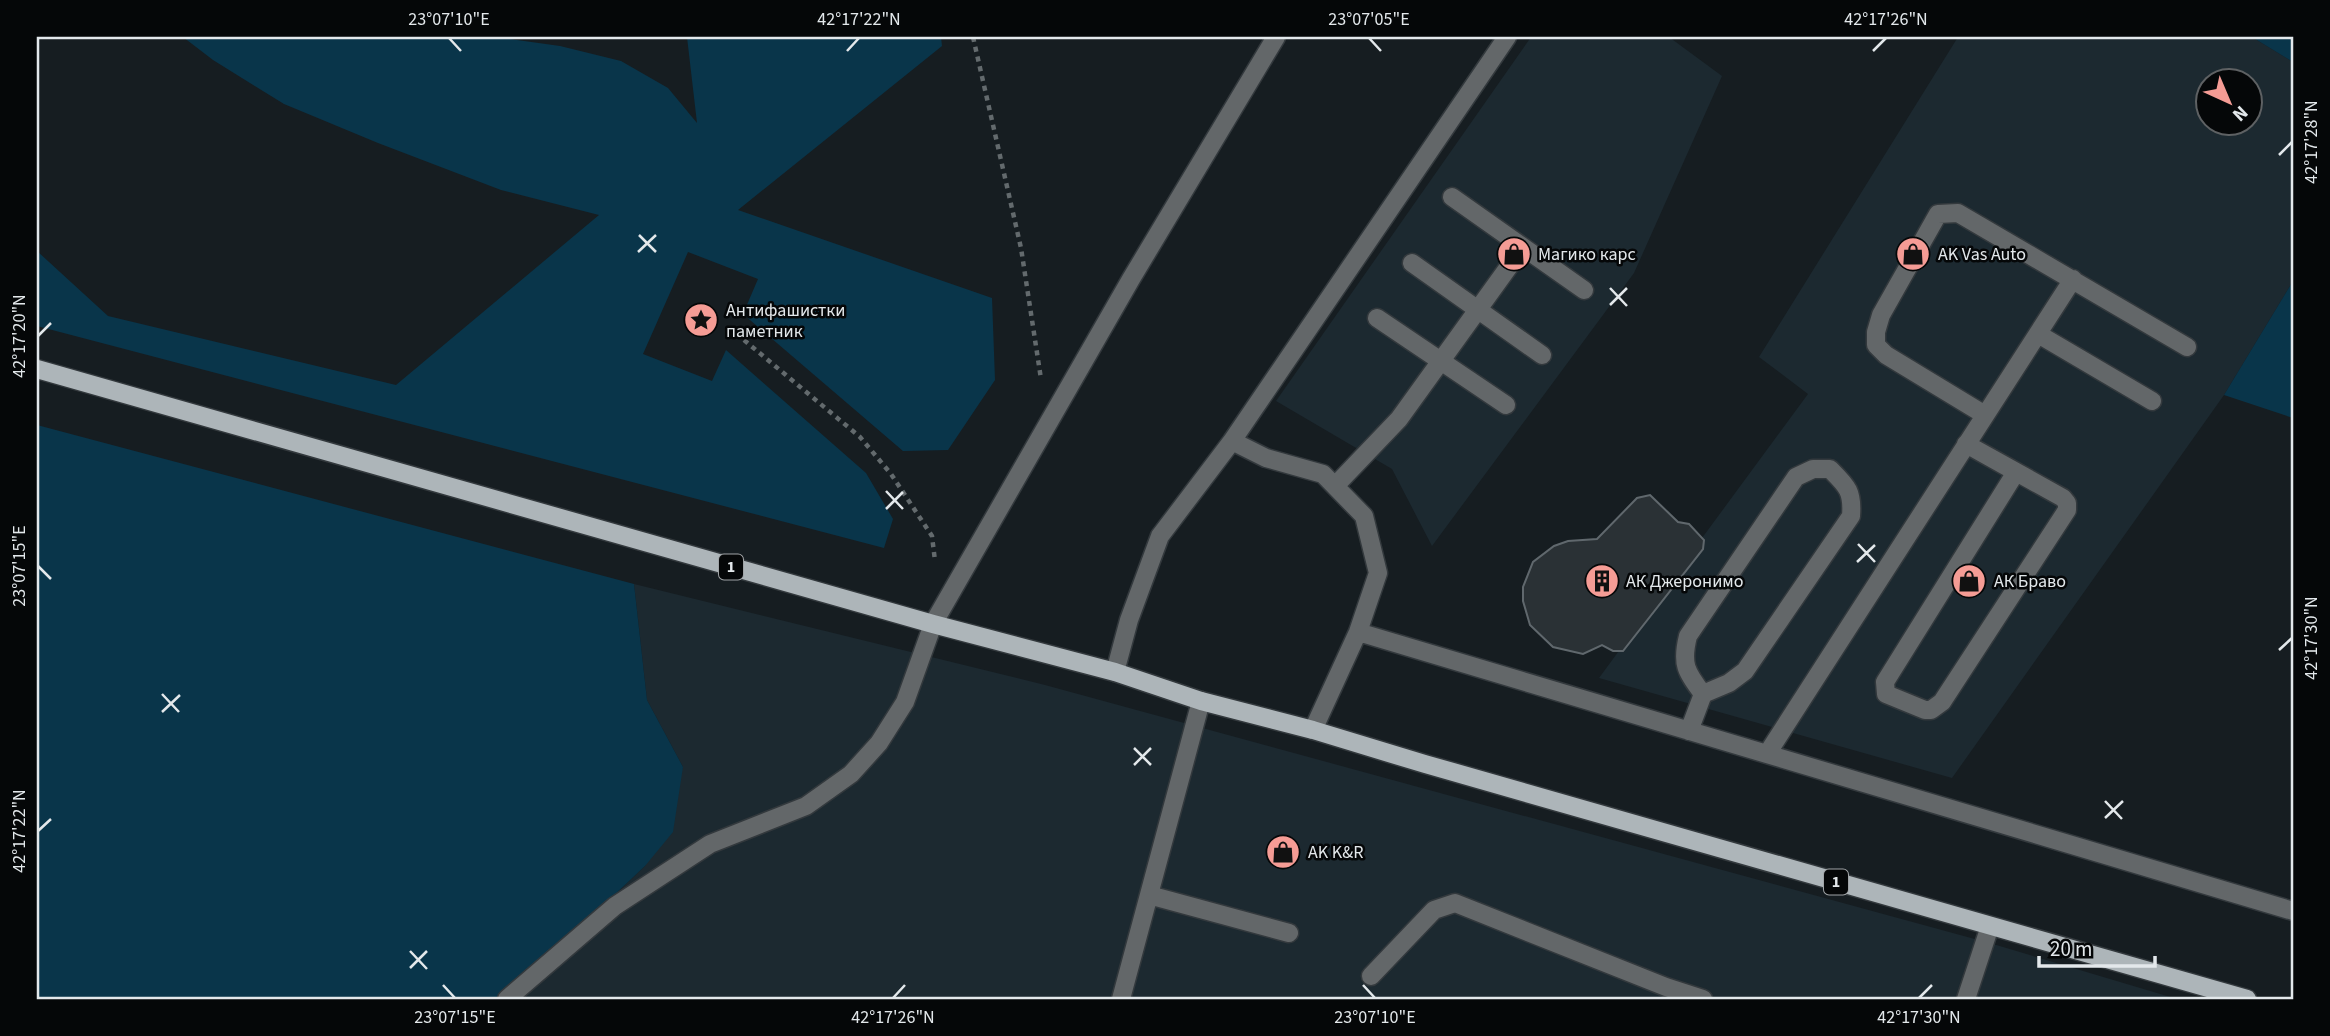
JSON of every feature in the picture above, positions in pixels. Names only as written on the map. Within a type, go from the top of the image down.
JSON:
[{"type":"main road","name":"1","points":[[37,369],[933,625],[1115,672],[1201,701],[1313,730],[1424,765],[2247,999]]},
{"type":"street","points":[[507,999],[615,906],[710,844],[806,806],[851,775],[879,743],[905,702],[933,625],[1131,279],[1276,37]]},
{"type":"street","points":[[1115,672],[1129,620],[1160,536],[1232,440],[1507,37]]},
{"type":"street","points":[[1452,197],[1584,290]]},
{"type":"street","points":[[1985,415],[1886,355],[1876,345],[1876,332],[1881,316],[1938,214],[1958,214],[2188,347]]},
{"type":"street","points":[[1335,485],[1399,419],[1523,247]]},
{"type":"street","points":[[1412,263],[1542,355]]},
{"type":"street","points":[[1766,754],[2073,279]]},
{"type":"street","points":[[1377,318],[1506,405]]},
{"type":"street","points":[[2038,334],[2152,401]]},
{"type":"street","points":[[1232,440],[1266,458],[1323,474],[1364,516],[1378,573],[1358,632],[1313,730]]},
{"type":"street","points":[[1966,444],[2063,498],[2067,503],[2063,518],[1942,702],[1931,710],[1925,710],[1886,694],[1885,682],[2016,472]]},
{"type":"street","points":[[1689,731],[1703,694],[1729,683],[1745,671],[1851,516],[1852,499],[1846,484],[1830,470],[1813,469],[1796,477],[1688,636],[1684,653],[1687,673],[1703,694]]},
{"type":"street","points":[[1358,632],[2293,911]]},
{"type":"street","points":[[1121,999],[1201,701]]},
{"type":"street","points":[[1149,895],[1289,933]]},
{"type":"street","points":[[1371,976],[1434,910],[1455,903],[1666,988],[1703,999]]},
{"type":"street","points":[[1966,999],[1990,926]]},
{"type":"path","points":[[973,37],[1021,248],[1048,424]]},
{"type":"path","points":[[744,340],[860,437],[891,474],[932,536],[936,569]]},
{"type":"shaded area","points":[[183,37],[495,37],[560,46],[621,61],[668,88],[697,123],[687,37],[941,37],[942,46],[738,210],[992,298],[995,380],[948,450],[903,451],[743,314],[758,279],[688,252],[643,354],[712,381],[726,350],[866,473],[893,519],[884,548],[37,326],[37,251],[108,316],[396,385],[599,215],[501,190],[284,104],[213,60]]},
{"type":"shaded area","points":[[1531,37],[1669,37],[1722,76],[1634,273],[1432,546],[1392,469],[1276,401]]},
{"type":"shaded area","points":[[1958,37],[2252,37],[2293,62],[2293,281],[2224,395],[1952,778],[1599,678],[1808,394],[1759,357]]},
{"type":"shaded area","points":[[2252,37],[2293,37],[2293,62]]},
{"type":"shaded area","points":[[2293,281],[2293,418],[2224,395]]},
{"type":"shaded area","points":[[37,425],[634,584],[647,700],[683,767],[673,832],[645,866],[504,999],[37,999]]},
{"type":"shaded area","points":[[634,584],[1045,685],[1993,944],[2177,999],[504,999],[645,866],[683,767],[647,700]]},
{"type":"building","name":"АК Джеронимо","points":[[1650,495],[1678,522],[1689,524],[1704,540],[1703,549],[1623,651],[1613,651],[1602,645],[1583,654],[1553,647],[1530,625],[1523,601],[1523,587],[1533,562],[1554,546],[1568,541],[1597,539],[1637,498]]},
{"type":"place","name":"Магико карс","points":[[1514,254]]},
{"type":"place","name":"AK Vas Auto","points":[[1913,254]]},
{"type":"place","name":"Антифашистки паметник","points":[[701,320]]},
{"type":"place","name":"АК Джеронимо","points":[[1602,581]]},
{"type":"place","name":"АК Браво","points":[[1969,581]]},
{"type":"place","name":"AK K&R","points":[[1283,852]]}]
